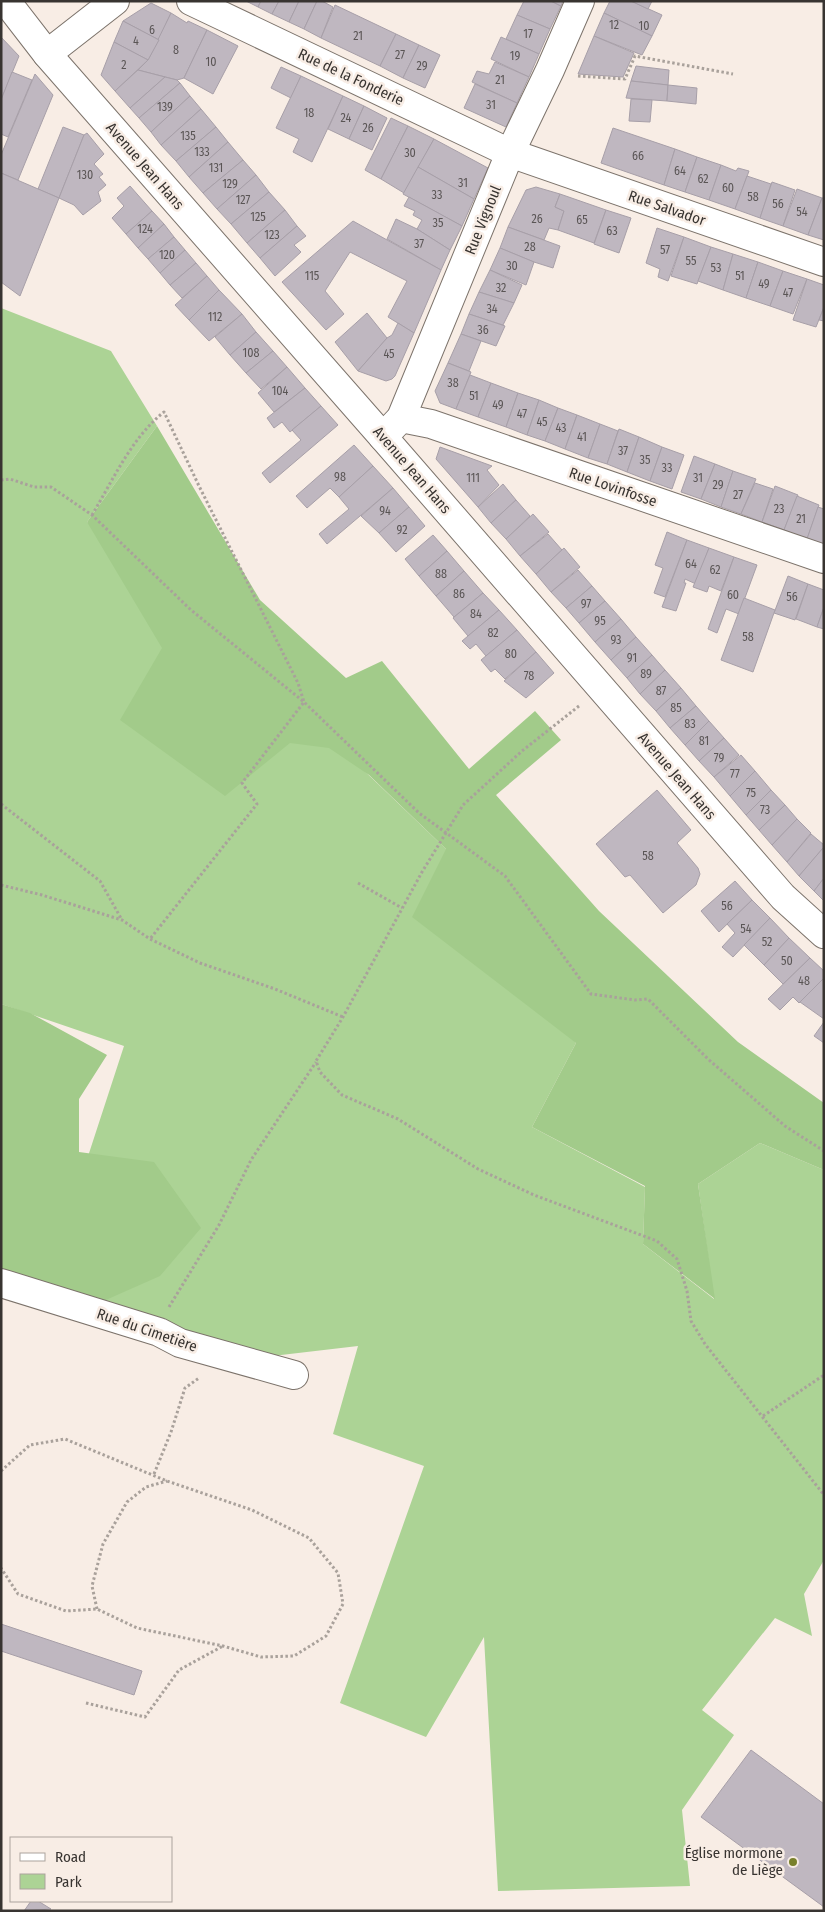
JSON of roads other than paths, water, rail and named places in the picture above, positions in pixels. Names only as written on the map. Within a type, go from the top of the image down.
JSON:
[{"type":"street","name":"Avenue Jean Hans","points":[[6,1],[47,54],[392,427],[601,689],[783,897],[824,934]]},
{"type":"street","points":[[47,54],[115,1]]},
{"type":"street","name":"Rue de la Fonderie","points":[[191,1],[510,153]]},
{"type":"street","name":"Rue Vignoul","points":[[392,427],[510,153],[550,70],[580,1]]},
{"type":"street","name":"Rue Salvador","points":[[510,153],[824,262]]},
{"type":"street","name":"Rue Lovinfosse","points":[[392,427],[431,424],[824,559]]},
{"type":"street","name":"Rue du Cimetière","points":[[1,1283],[158,1332],[180,1343],[294,1375]]},
{"type":"place","name":"Église mormone de Liège","points":[[793,1862]]}]
